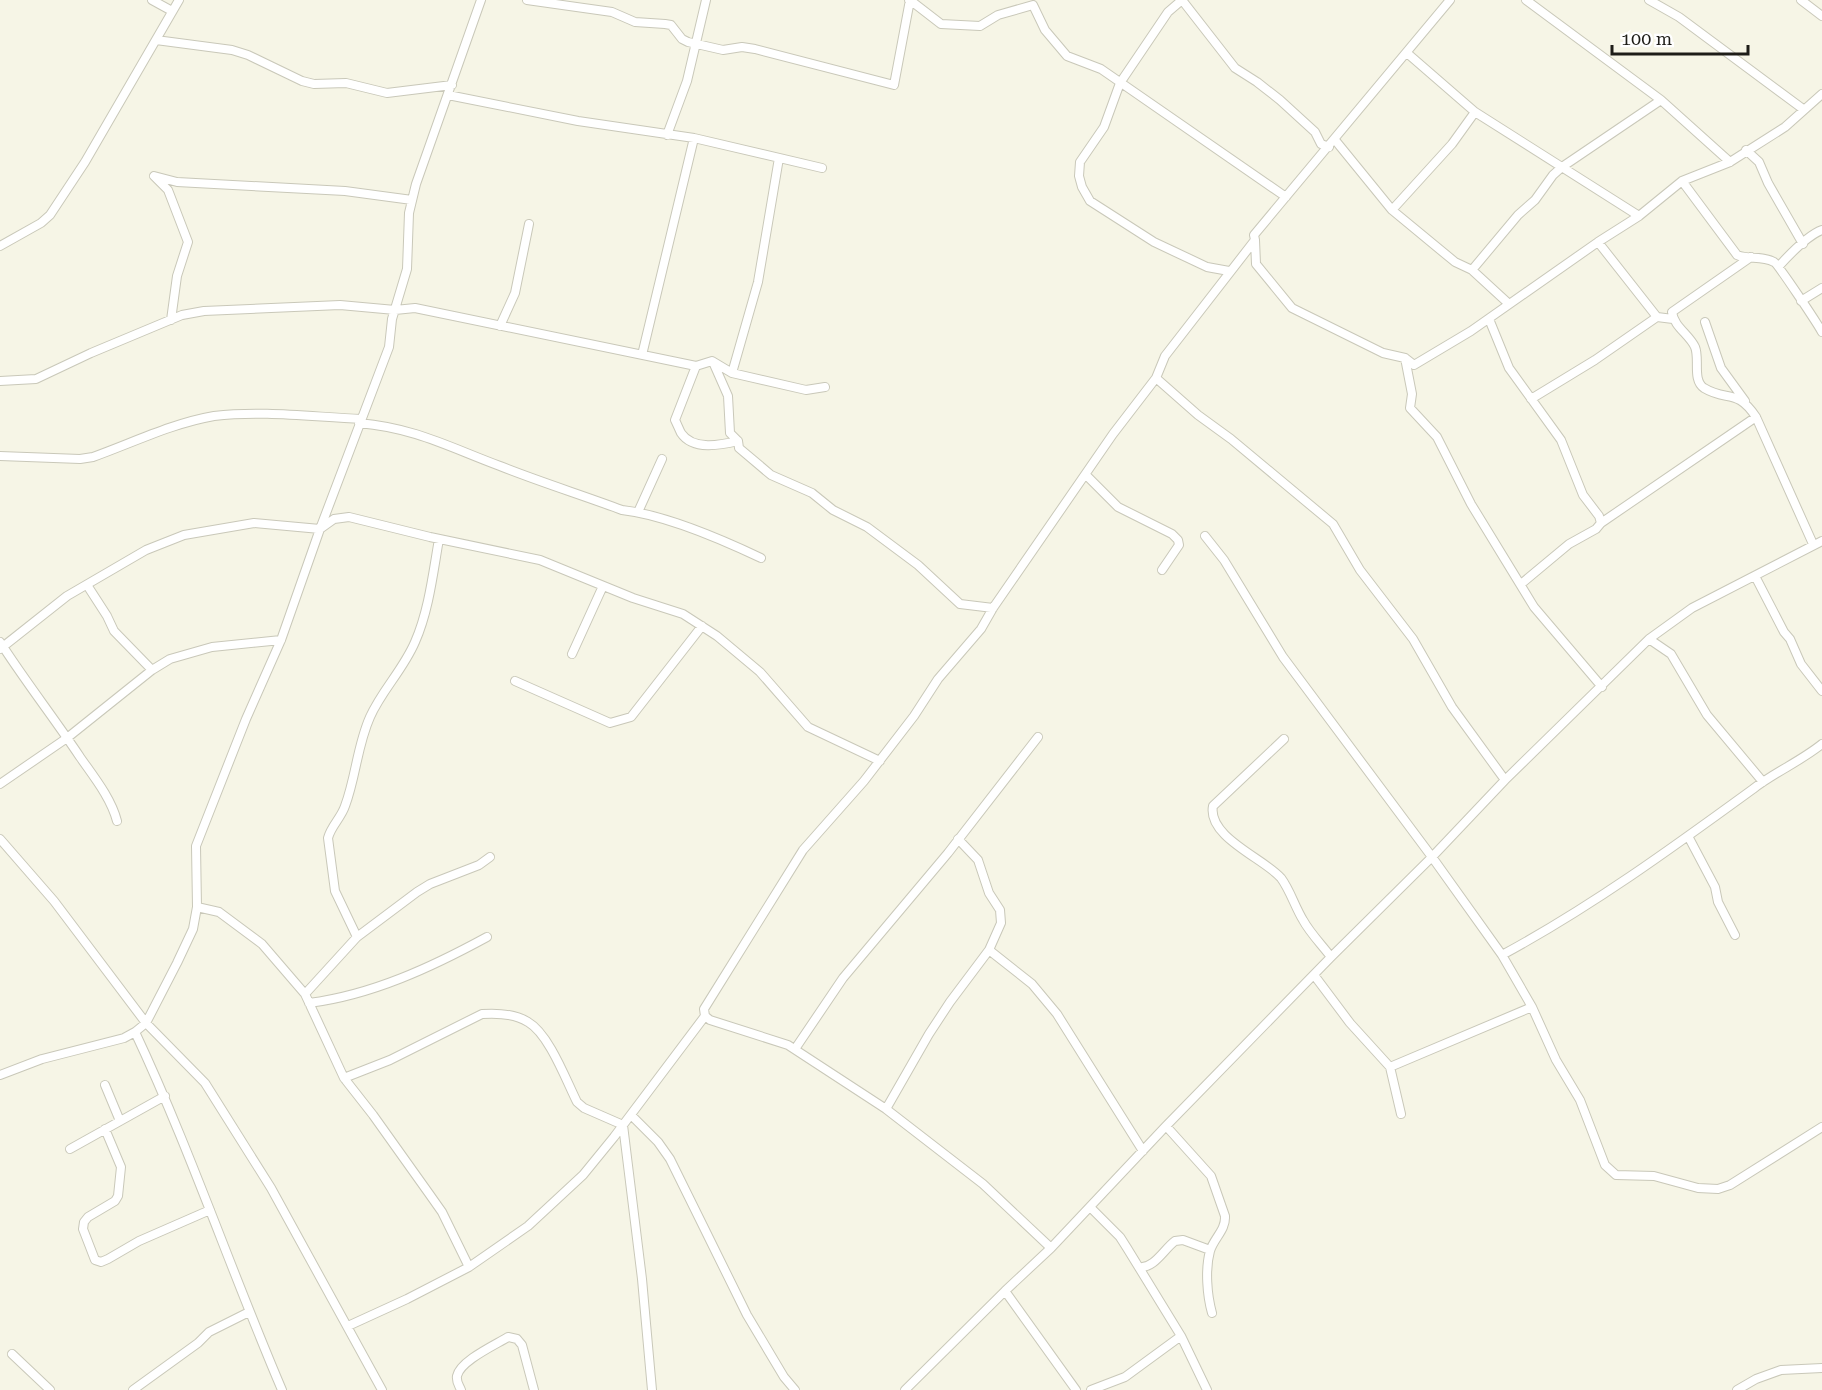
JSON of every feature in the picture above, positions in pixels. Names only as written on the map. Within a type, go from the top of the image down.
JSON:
[{"type":"street","points":[[152,0],[172,11]]},
{"type":"street","points":[[0,246],[41,223],[50,215],[85,162],[179,0]]},
{"type":"street","points":[[0,1075],[42,1059],[124,1038],[135,1032],[146,1023],[193,929],[197,908],[196,846],[246,719],[281,640],[389,347],[395,310],[407,269],[409,213],[412,200],[481,0]]},
{"type":"street","points":[[527,0],[612,12],[635,22],[665,24],[670,26],[682,39],[695,43],[723,50],[742,47],[755,49],[894,85],[910,0],[941,24],[980,26],[998,15],[1033,5],[1045,30],[1067,56],[1101,69],[1286,197]]},
{"type":"street","points":[[667,135],[687,81],[706,0]]},
{"type":"street","points":[[1229,271],[1207,267],[1154,242],[1090,201],[1082,187],[1078,169],[1080,162],[1104,127],[1120,83],[1168,12],[1182,0],[1235,68],[1257,81],[1281,100],[1315,132],[1321,144],[1332,143]]},
{"type":"street","points":[[1450,0],[1254,235],[1256,264],[1292,308],[1383,353],[1405,358],[1414,364],[1488,319],[1639,216],[1682,181],[1730,162],[1785,127],[1822,94]]},
{"type":"street","points":[[1526,0],[1661,100],[1730,162]]},
{"type":"street","points":[[1648,0],[1679,17],[1803,109]]},
{"type":"street","points":[[1801,0],[1822,16]]},
{"type":"street","points":[[156,40],[232,50],[248,55],[302,81],[314,84],[354,84],[387,93],[452,85]]},
{"type":"street","points":[[1407,54],[1475,112],[1639,216]]},
{"type":"street","points":[[448,95],[578,121],[694,138],[822,168]]},
{"type":"street","points":[[1472,270],[1518,215],[1535,200],[1553,175],[1661,100]]},
{"type":"street","points":[[1392,210],[1452,144],[1475,112]]},
{"type":"street","points":[[642,355],[694,138]]},
{"type":"street","points":[[1332,143],[1392,210],[1455,262],[1472,270],[1509,304]]},
{"type":"street","points":[[1746,150],[1760,162],[1768,183],[1803,244]]},
{"type":"street","points":[[732,373],[758,282],[779,158]]},
{"type":"street","points":[[171,320],[177,276],[188,242],[168,190],[154,176],[177,183],[345,191],[412,200]]},
{"type":"street","points":[[1682,181],[1737,255],[1744,258],[1768,260],[1779,266],[1785,279],[1822,332]]},
{"type":"street","points":[[500,327],[515,294],[528,224]]},
{"type":"street","points":[[1779,266],[1785,258],[1803,244],[1806,238],[1822,230]]},
{"type":"street","points":[[1051,1248],[983,1184],[886,1108],[788,1045],[710,1020],[705,1016],[704,1010],[803,850],[864,781],[914,716],[938,679],[981,629],[993,608],[1113,434],[1156,378],[1165,356],[1255,240]]},
{"type":"street","points":[[1598,242],[1657,317],[1673,320]]},
{"type":"street","points":[[1748,404],[1701,384],[1698,377],[1695,348],[1673,320],[1672,312],[1751,257]]},
{"type":"street","points":[[1801,301],[1822,288]]},
{"type":"street","points":[[0,381],[36,379],[182,315],[204,311],[340,305],[395,310],[415,308],[696,366],[712,361],[732,373],[806,390],[825,387]]},
{"type":"street","points":[[1531,399],[1595,360],[1657,317]]},
{"type":"street","points":[[1488,319],[1509,368],[1561,440],[1583,495],[1599,516],[1601,523]]},
{"type":"street","points":[[1705,322],[1721,368],[1756,417],[1813,544]]},
{"type":"street","points":[[1405,358],[1412,394],[1410,408],[1437,438],[1471,504],[1534,607],[1602,687]]},
{"type":"street","points":[[712,361],[728,396],[730,433],[738,441],[739,448],[771,475],[812,493],[833,510],[867,527],[918,564],[960,604],[993,608]]},
{"type":"street","points":[[696,366],[675,420],[682,436],[698,444],[714,447],[738,441]]},
{"type":"street","points":[[1156,378],[1198,415],[1231,439],[1333,524],[1356,565],[1413,639],[1452,707],[1505,780]]},
{"type":"street","points":[[0,456],[80,459],[93,457],[187,422],[215,416],[262,414],[360,421],[420,434],[622,510],[638,512],[724,541],[761,558]]},
{"type":"street","points":[[1521,584],[1569,544],[1596,529],[1601,523],[1756,417]]},
{"type":"street","points":[[638,512],[662,459]]},
{"type":"street","points":[[1086,475],[1118,507],[1172,534],[1178,540],[1179,545],[1162,570]]},
{"type":"street","points":[[117,821],[115,812],[99,783],[1,646],[67,596],[146,550],[184,535],[254,523],[320,529],[334,519],[349,517],[540,560],[633,598],[672,609],[717,636],[760,672],[808,727],[880,760]]},
{"type":"street","points":[[1205,536],[1224,560],[1283,657],[1502,955],[1532,1007],[1556,1060],[1580,1100],[1605,1165],[1616,1175],[1654,1176],[1698,1188],[1718,1189],[1730,1185],[1822,1127]]},
{"type":"street","points":[[357,937],[335,891],[328,838],[345,807],[358,753],[370,717],[405,663],[416,639],[426,607],[439,539]]},
{"type":"street","points":[[905,1390],[1051,1248],[1166,1126],[1505,780],[1649,639],[1692,608],[1822,541]]},
{"type":"street","points":[[1755,576],[1784,632],[1790,639],[1801,664],[1822,691]]},
{"type":"street","points":[[87,585],[104,610],[114,631],[152,670]]},
{"type":"street","points":[[572,654],[603,586]]},
{"type":"street","points":[[515,681],[610,723],[631,717],[702,627]]},
{"type":"street","points":[[1649,639],[1671,654],[1707,715],[1763,782]]},
{"type":"street","points":[[0,784],[67,738],[152,670],[170,659],[212,647],[281,640]]},
{"type":"street","points":[[795,1049],[843,978],[958,839],[1038,737]]},
{"type":"street","points":[[1284,739],[1213,806],[1212,812],[1223,832],[1240,849],[1281,878],[1304,922],[1332,957]]},
{"type":"street","points":[[1502,955],[1554,927],[1595,901],[1763,782],[1822,744]]},
{"type":"street","points":[[1688,836],[1715,887],[1718,902],[1735,935]]},
{"type":"street","points":[[0,839],[54,901],[146,1023],[205,1083],[271,1188],[382,1390]]},
{"type":"street","points":[[886,1108],[928,1034],[989,950],[1001,924],[1000,910],[989,893],[975,856],[958,839]]},
{"type":"street","points":[[305,994],[357,937],[423,888],[478,865],[490,857]]},
{"type":"street","points":[[197,908],[219,912],[262,944],[305,994],[344,1078],[442,1212],[469,1267]]},
{"type":"street","points":[[309,1003],[345,998],[429,967],[487,937]]},
{"type":"street","points":[[989,950],[1032,984],[1057,1014],[1143,1151]]},
{"type":"street","points":[[1314,975],[1350,1023],[1390,1067],[1401,1114]]},
{"type":"street","points":[[1390,1067],[1532,1007]]},
{"type":"street","points":[[344,1078],[390,1060],[482,1014],[497,1013],[528,1022],[543,1037],[551,1050],[577,1102],[584,1108],[623,1125]]},
{"type":"street","points":[[348,1326],[469,1267],[528,1226],[583,1175],[705,1016]]},
{"type":"street","points":[[135,1032],[165,1096],[249,1312],[282,1390]]},
{"type":"street","points":[[105,1085],[120,1120]]},
{"type":"street","points":[[70,1149],[165,1096]]},
{"type":"street","points":[[631,1114],[658,1142],[670,1159],[747,1315],[784,1377],[795,1390]]},
{"type":"street","points":[[623,1125],[642,1279],[652,1390]]},
{"type":"street","points":[[1166,1126],[1211,1176],[1226,1223],[1210,1250],[1207,1294],[1212,1313]]},
{"type":"street","points":[[105,1129],[122,1167],[115,1202],[88,1216],[84,1222],[83,1229],[95,1260],[101,1262],[108,1259],[139,1242],[210,1210]]},
{"type":"street","points":[[1090,1207],[1120,1237],[1181,1336],[1207,1390]]},
{"type":"street","points":[[1139,1267],[1145,1268],[1152,1264],[1175,1241],[1183,1240],[1210,1250]]},
{"type":"street","points":[[1005,1291],[1076,1390]]},
{"type":"street","points":[[133,1390],[198,1343],[208,1332],[249,1312]]},
{"type":"street","points":[[461,1390],[457,1382],[458,1374],[464,1365],[508,1336],[518,1339],[522,1346],[534,1390]]},
{"type":"street","points":[[1091,1390],[1125,1377],[1181,1336]]},
{"type":"street","points":[[12,1354],[50,1390]]},
{"type":"street","points":[[1737,1390],[1756,1379],[1781,1370],[1822,1368]]}]
